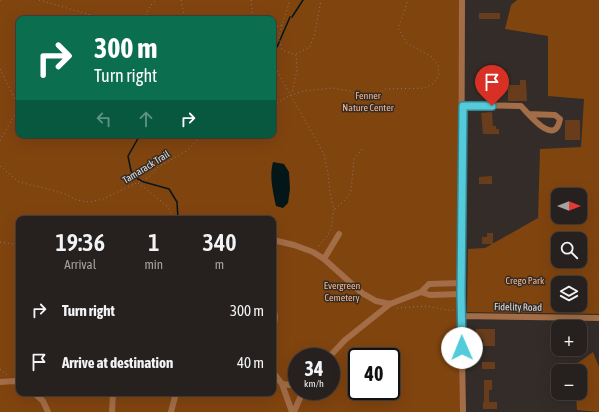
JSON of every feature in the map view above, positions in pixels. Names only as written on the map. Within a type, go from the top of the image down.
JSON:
[{"type":"street","points":[[462,0],[463,106],[461,316],[463,412]]},
{"type":"street","points":[[463,106],[521,106],[529,114],[543,128],[555,130],[559,125],[560,119],[555,114],[529,114]]},
{"type":"street","points":[[324,259],[339,234]]},
{"type":"street","points":[[276,241],[313,252],[324,259],[362,293],[376,301],[390,304]]},
{"type":"street","points":[[337,348],[345,340],[390,304],[420,292],[429,284],[461,283]]},
{"type":"street","points":[[420,292],[430,295],[461,294]]},
{"type":"street","name":"Fidelity Road","points":[[461,316],[599,318]]},
{"type":"street","points":[[276,376],[282,384],[293,412]]},
{"type":"street","points":[[0,382],[16,382]]},
{"type":"street","points":[[282,384],[288,385]]},
{"type":"street","points":[[37,396],[43,401],[48,412]]},
{"type":"street","points":[[112,412],[115,396]]},
{"type":"street","points":[[171,412],[175,396]]},
{"type":"street","points":[[293,412],[299,400]]},
{"type":"path","points":[[38,0],[95,16]]},
{"type":"path","points":[[145,16],[150,6],[156,0]]},
{"type":"path","points":[[181,0],[184,16]]},
{"type":"path","points":[[251,0],[253,16]]},
{"type":"path","points":[[290,0],[279,37],[282,50],[296,55],[310,47],[315,33],[321,0]]},
{"type":"path","points":[[276,103],[291,95],[304,91],[333,88],[350,91],[361,98],[373,98],[386,89],[425,88],[434,83],[439,74],[438,65],[432,57],[407,43],[398,28],[408,0]]},
{"type":"path","points":[[276,27],[282,25]]},
{"type":"path","points":[[291,95],[297,70],[296,55]]},
{"type":"path","points":[[276,69],[324,154],[334,210],[331,230],[313,252]]},
{"type":"path","points":[[0,70],[16,101]]},
{"type":"path","points":[[0,141],[16,112]]},
{"type":"path","name":"Tamarack Trail","points":[[0,166],[19,182],[65,194],[77,200],[90,202],[103,199],[149,177],[158,167],[188,150],[196,141],[202,138]]},
{"type":"path","points":[[334,210],[344,201],[351,191],[354,159],[363,148]]},
{"type":"path","points":[[137,182],[166,205],[173,216]]},
{"type":"path","points":[[0,242],[16,245]]},
{"type":"path","points":[[390,304],[397,308],[426,306],[456,310]]},
{"type":"path","points":[[0,369],[16,381]]},
{"type":"green space","name":"Fenner Nature Center","points":[[0,0],[462,0],[463,105],[457,225],[461,412],[0,412]]},
{"type":"green space","name":"Crego Park","points":[[517,0],[599,0],[599,314],[467,312],[468,249],[485,248],[538,218],[540,149],[581,147],[584,99],[548,96],[548,36],[505,29],[511,5]]},
{"type":"green space","points":[[593,352],[599,367],[599,412],[577,410],[576,400],[587,400],[587,364],[576,364]]},
{"type":"shaded area","points":[[273,162],[284,164],[289,172],[290,189],[288,203],[283,208],[276,206],[271,178]]},
{"type":"building","points":[[479,13],[500,13],[500,19],[479,19]]},
{"type":"building","points":[[500,75],[508,75],[508,85],[520,85],[520,80],[526,80],[527,101],[508,101],[508,90],[483,90],[483,82],[490,82],[490,77],[500,77]]},
{"type":"building","points":[[492,112],[493,126],[496,126],[496,129],[499,129],[499,134],[483,134],[481,113]]},
{"type":"building","points":[[565,120],[580,120],[580,140],[565,140]]},
{"type":"building","points":[[492,176],[492,184],[479,184],[479,177]]},
{"type":"building","points":[[487,233],[493,233],[493,244],[482,244],[482,237],[487,237]]},
{"type":"building","points":[[476,329],[495,329],[495,346],[483,346],[483,339],[476,339]]},
{"type":"building","points":[[550,334],[551,334],[551,346]]},
{"type":"building","points":[[482,362],[495,362],[495,369],[482,369]]},
{"type":"building","points":[[484,380],[492,380],[492,390],[489,390],[489,402],[497,402],[497,409],[483,409]]},
{"type":"waterway","points":[[292,17],[303,0]]},
{"type":"waterway","points":[[276,48],[290,17]]},
{"type":"waterway","points":[[138,138],[128,156],[131,171],[138,179],[144,182],[169,189],[177,202],[178,216]]},
{"type":"route","points":[[462,348],[461,294],[463,106],[492,106]]},
{"type":"park label","name":"Evergreen Cemetery","points":[[342,290]]}]
